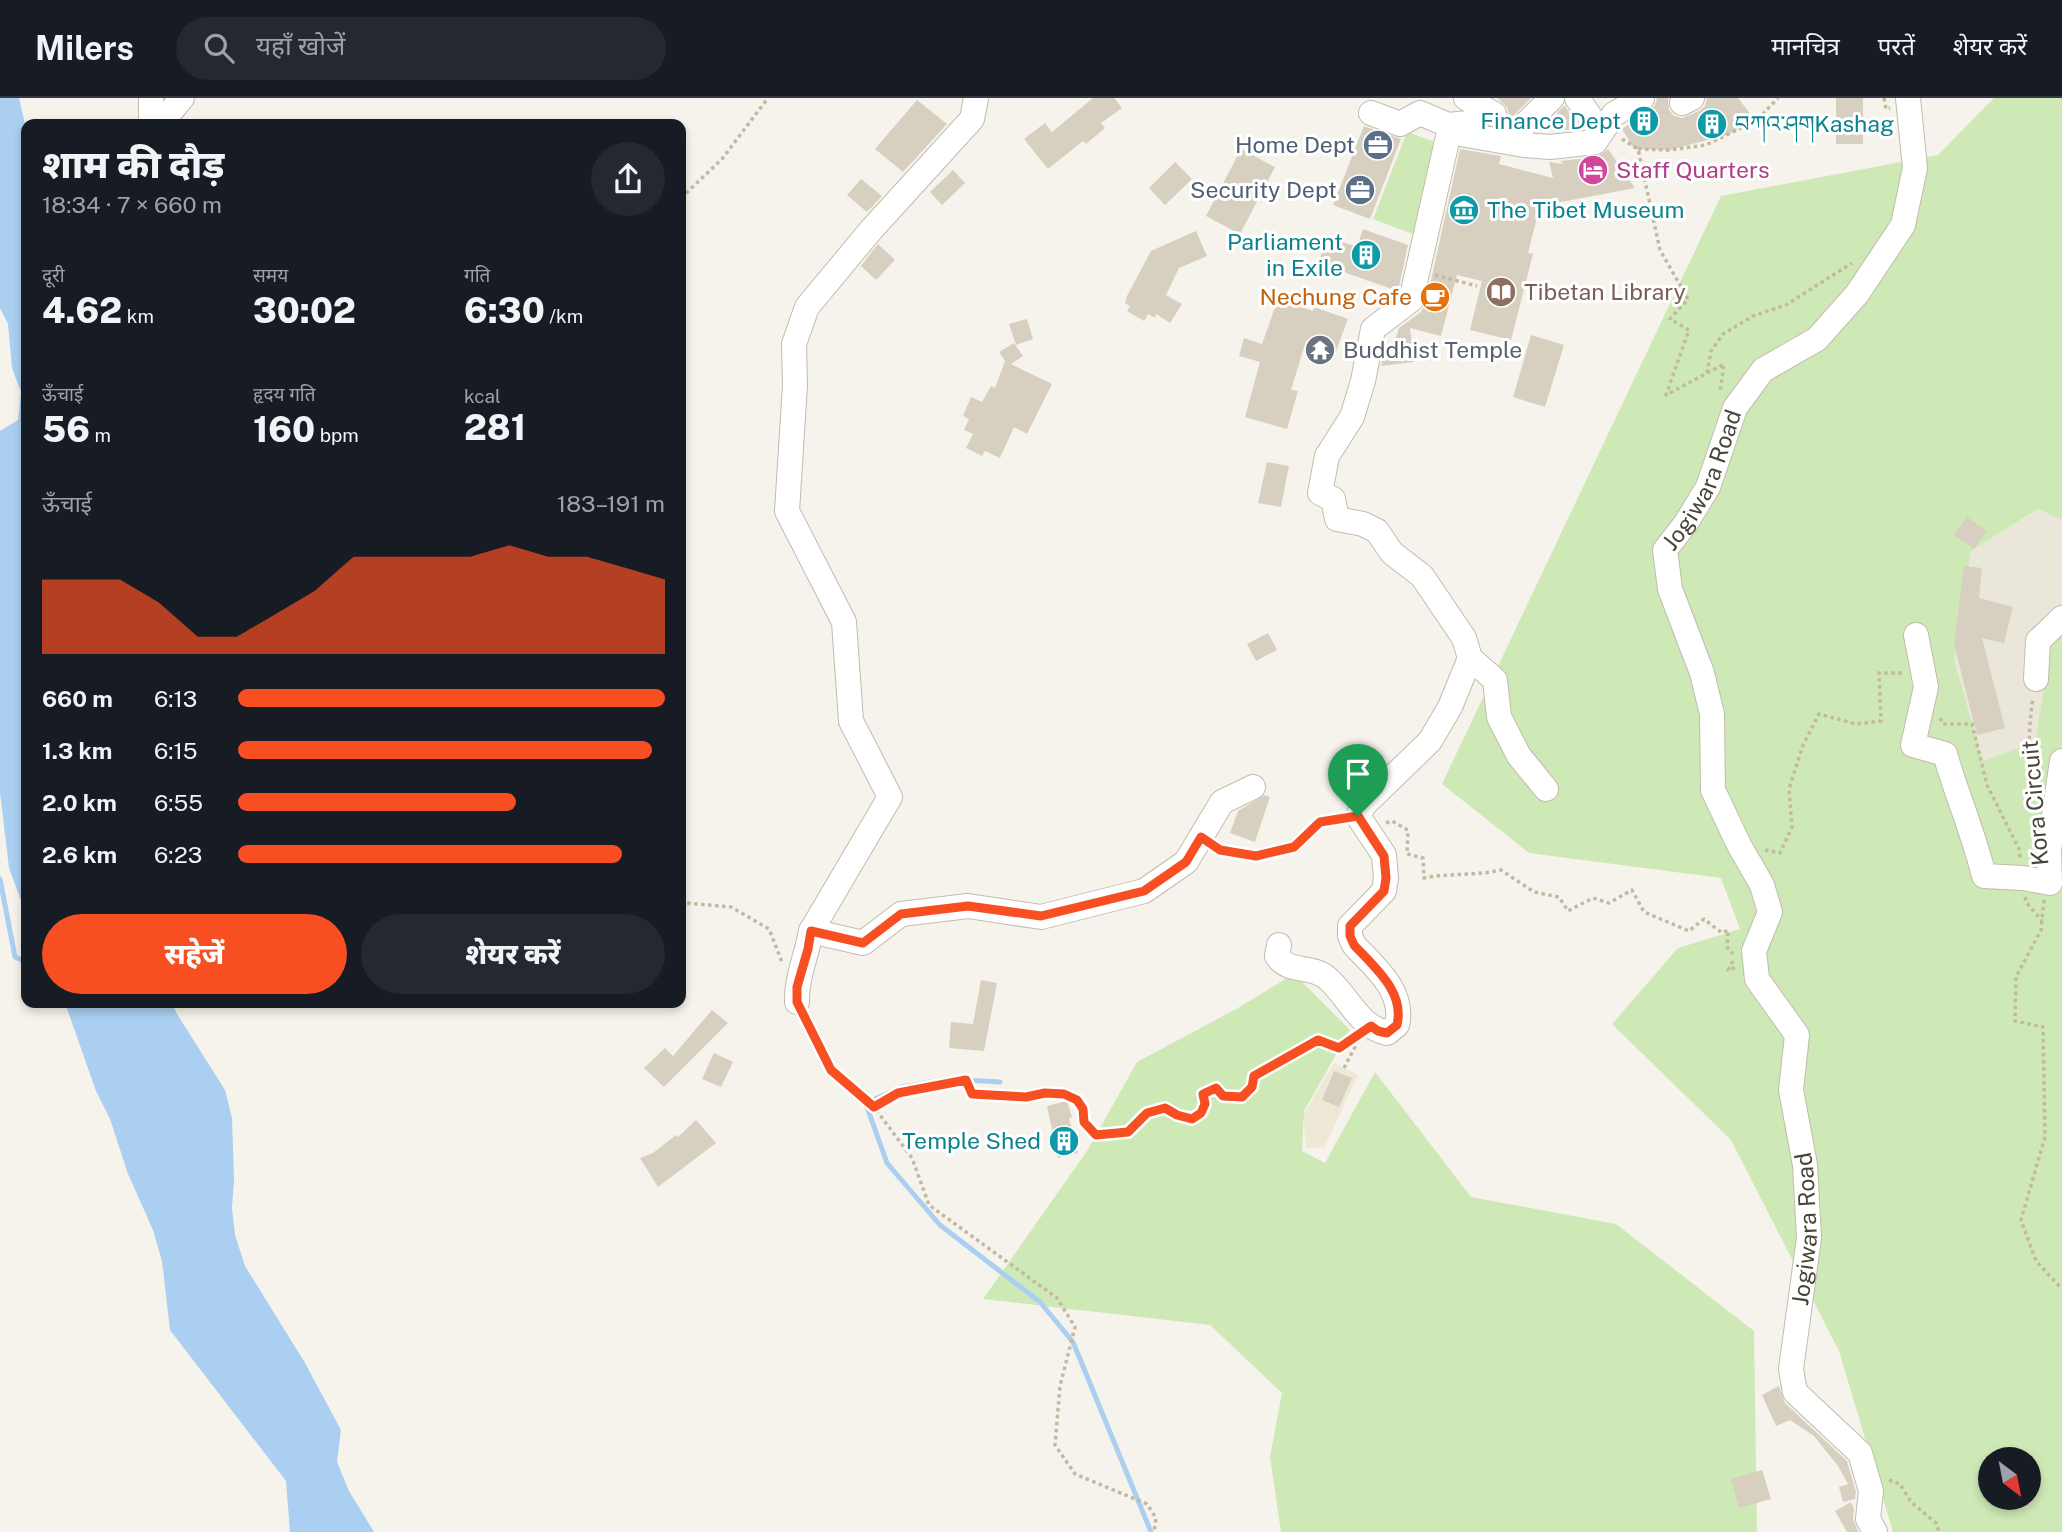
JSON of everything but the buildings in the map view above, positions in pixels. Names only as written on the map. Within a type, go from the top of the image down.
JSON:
[{"type":"street","points":[[151,98],[151,119]]},
{"type":"street","points":[[164,119],[182,98]]},
{"type":"street","points":[[797,1002],[797,987],[811,931],[890,797],[851,721],[844,622],[787,511],[795,386],[794,344],[807,307],[871,230],[972,119],[976,98]]},
{"type":"street","points":[[1371,113],[1400,124],[1420,113],[1448,125],[1491,118],[1465,98]]},
{"type":"street","points":[[1520,134],[1521,128],[1552,98]]},
{"type":"street","points":[[1577,98],[1601,132]]},
{"type":"street","points":[[1546,789],[1519,756],[1499,717],[1494,680],[1470,658],[1464,638],[1422,576],[1392,553],[1377,531],[1363,524],[1337,519],[1333,499],[1320,493],[1327,456],[1352,417],[1363,381],[1373,329],[1411,300],[1449,132],[1524,145],[1595,142],[1614,114],[1642,98]]},
{"type":"street","name":"Jogiwara Road","points":[[1875,1532],[1868,1519],[1871,1491],[1860,1453],[1795,1392],[1791,1369],[1809,1238],[1805,1165],[1791,1090],[1797,1035],[1757,979],[1754,951],[1770,912],[1762,885],[1739,845],[1713,790],[1712,714],[1702,673],[1670,589],[1665,550],[1686,523],[1708,487],[1735,408],[1763,370],[1817,340],[1857,294],[1903,225],[1915,168],[1910,100]]},
{"type":"street","points":[[2036,679],[2038,641],[2062,618]]},
{"type":"street","points":[[1916,635],[1925,692],[1913,745],[1945,754],[1958,800],[1975,840],[1984,876],[2024,878],[2050,883],[2049,850],[2062,761]]},
{"type":"street","points":[[1279,945],[1277,956],[1281,962],[1288,967],[1304,967],[1324,975],[1362,1020],[1378,1031],[1387,1033],[1397,1025],[1399,1004],[1394,993],[1354,945],[1350,936],[1350,926],[1384,891],[1386,878],[1384,856],[1358,816],[1364,805],[1430,741],[1450,707],[1470,658]]},
{"type":"street","points":[[811,931],[863,943],[901,914],[968,906],[1041,916],[1144,891],[1186,862],[1222,802],[1254,788]]},
{"type":"path","points":[[686,193],[722,159],[768,98]]},
{"type":"path","points":[[1601,132],[1620,137],[1638,149],[1669,150],[1706,145],[1757,120],[1778,98]]},
{"type":"path","points":[[1638,149],[1660,250],[1688,299],[1670,318],[1689,330],[1666,395],[1724,365],[1719,401]]},
{"type":"path","points":[[1706,374],[1711,351],[1723,334],[1753,316],[1786,306],[1859,258]]},
{"type":"path","points":[[1418,271],[1477,286]]},
{"type":"path","points":[[1739,845],[1780,853],[1792,827],[1790,789],[1803,745],[1819,714],[1856,723],[1881,721],[1879,673],[1913,673],[1943,724],[1972,724],[1987,785],[2018,849],[2026,902],[2043,922]]},
{"type":"path","name":"Kora Circuit","points":[[2034,819],[2028,761],[2029,723],[2036,679]]},
{"type":"path","points":[[1201,837],[1220,850],[1256,856],[1294,847],[1320,822],[1358,816],[1373,826],[1392,821],[1408,830],[1407,854],[1423,858],[1424,878],[1501,870],[1534,892],[1559,897],[1568,911],[1593,898],[1609,903],[1632,890],[1644,912],[1689,931],[1704,919],[1722,933],[1728,930],[1727,947],[1735,957],[1728,970],[1737,966],[1748,971],[1754,951]]},
{"type":"path","name":"Kora Circuit","points":[[2044,897],[2043,922],[2017,977],[2015,1021],[2043,1027],[2045,1072],[2045,1138],[2021,1220],[2036,1261],[2062,1289]]},
{"type":"path","points":[[686,903],[731,906],[769,929],[783,966]]},
{"type":"path","points":[[797,1002],[831,1070],[874,1107],[912,1158],[929,1205],[1057,1298],[1075,1327],[1060,1386],[1055,1445],[1075,1474],[1147,1504],[1156,1518],[1154,1532]]},
{"type":"path","points":[[1344,1068],[1352,1051],[1371,1026]]},
{"type":"path","points":[[874,1107],[898,1093],[966,1080],[972,1094],[1026,1097],[1045,1093],[1064,1094],[1077,1100],[1083,1109],[1084,1122],[1096,1135],[1128,1132],[1147,1113],[1165,1108],[1192,1119],[1201,1113],[1205,1104],[1203,1094],[1216,1088],[1223,1096],[1242,1097],[1252,1087],[1254,1076],[1303,1047],[1318,1040],[1339,1048],[1371,1026]]},
{"type":"path","points":[[1871,1491],[1888,1479],[1900,1484],[1911,1502],[1936,1523],[1939,1532]]},
{"type":"shaded area","points":[[2039,509],[2062,520],[2062,632],[2052,642],[2035,742],[1983,761],[1954,659],[1971,551]]},
{"type":"shaded area","points":[[1334,1063],[1358,1075],[1324,1148],[1306,1148],[1303,1115]]},
{"type":"green space","points":[[1994,98],[2062,98],[2062,520],[2038,509],[1971,551],[1954,659],[1983,761],[2035,742],[2052,642],[2062,632],[2062,1532],[1893,1532],[1839,1351],[1731,1140],[1612,1024],[1678,948],[1740,929],[1721,878],[1529,853],[1442,784],[1721,196],[1938,155]]},
{"type":"green space","points":[[1407,132],[1441,144],[1415,235],[1373,219]]},
{"type":"green space","points":[[1294,974],[1350,1030],[1304,1111],[1302,1151],[1325,1163],[1375,1072],[1471,1197],[1616,1224],[1754,1331],[1757,1532],[1281,1532],[1270,1457],[1282,1393],[1210,1325],[983,1299],[1087,1151],[1137,1062],[1238,1008]]},
{"type":"water","points":[[0,98],[19,98],[24,119],[21,119],[21,392],[12,368],[8,324],[0,308]]},
{"type":"water","points":[[21,392],[21,900],[9,868],[0,792],[0,431],[18,420]]},
{"type":"water","points":[[67,1008],[174,1008],[225,1090],[232,1118],[232,1208],[235,1235],[245,1266],[305,1363],[341,1430],[337,1462],[349,1491],[374,1532],[290,1532],[286,1481],[170,1330],[162,1261],[153,1230],[128,1174],[110,1119],[96,1091]]},
{"type":"waterway","points":[[0,879],[15,957],[21,960]]},
{"type":"waterway","points":[[875,1099],[902,1087],[959,1077],[966,1080],[1000,1082]]},
{"type":"waterway","points":[[863,1096],[887,1163],[940,1225],[1040,1302],[1073,1342],[1151,1532]]},
{"type":"place","name":"Finance Dept","points":[[1644,121]]},
{"type":"place","name":"བཀའ་ཤགKashag","points":[[1712,124]]},
{"type":"place","name":"Home Dept","points":[[1378,145]]},
{"type":"place","name":"Staff Quarters","points":[[1593,170]]},
{"type":"place","name":"Security Dept","points":[[1360,190]]},
{"type":"place","name":"The Tibet Museum","points":[[1464,210]]},
{"type":"place","name":"Parliament in Exile","points":[[1366,255]]},
{"type":"place","name":"Tibetan Library","points":[[1501,292]]},
{"type":"place","name":"Nechung Cafe","points":[[1435,297]]},
{"type":"place","name":"Buddhist Temple","points":[[1320,350]]},
{"type":"place","name":"Temple Shed","points":[[1064,1141]]},
{"type":"route","points":[[1358,816],[1384,856],[1386,878],[1384,891],[1378,900],[1350,926],[1350,936],[1354,945],[1394,993],[1400,1014],[1397,1025],[1387,1033],[1371,1026],[1339,1048],[1318,1040],[1254,1076],[1252,1087],[1242,1097],[1223,1096],[1216,1088],[1203,1094],[1205,1104],[1201,1113],[1192,1119],[1165,1108],[1147,1113],[1128,1132],[1096,1135],[1084,1122],[1083,1109],[1077,1100],[1064,1094],[1045,1093],[1026,1097],[972,1094],[966,1080],[898,1093],[874,1107],[831,1070],[797,1002],[797,987],[811,931],[863,943],[901,914],[968,906],[1041,916],[1144,891],[1186,862],[1201,837],[1220,850],[1256,856],[1294,847],[1320,822],[1358,816]]}]
